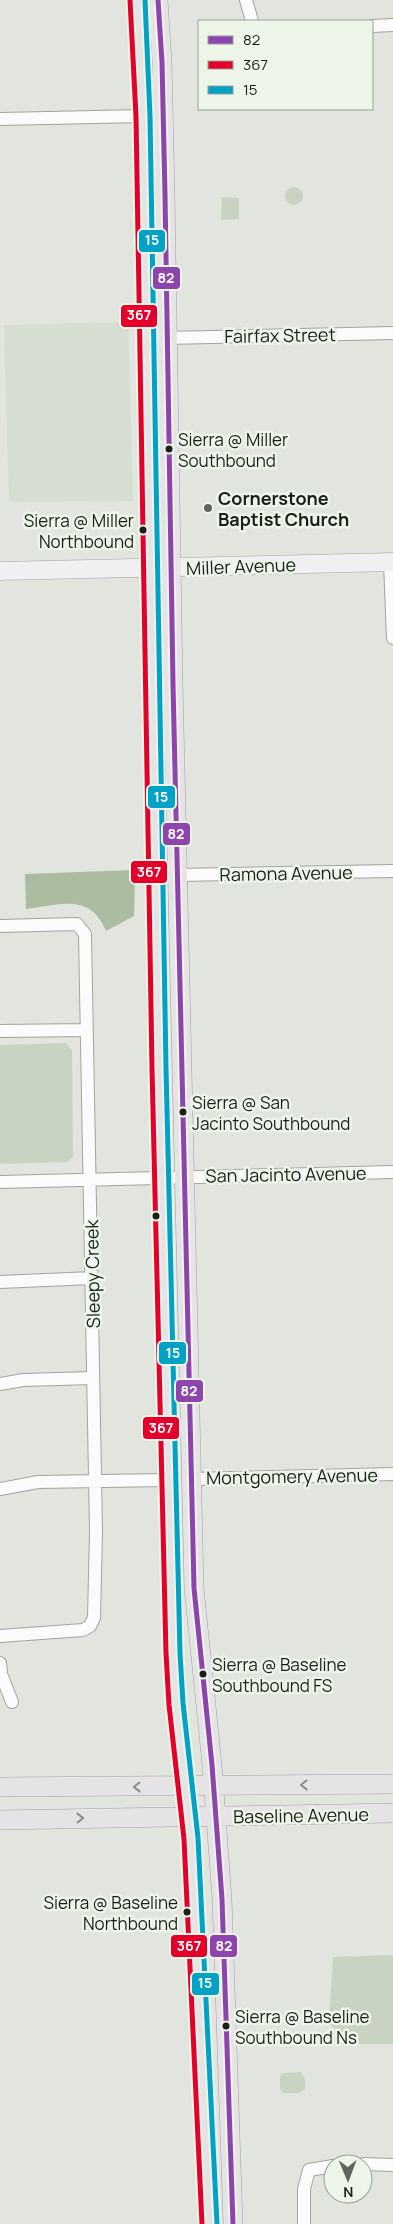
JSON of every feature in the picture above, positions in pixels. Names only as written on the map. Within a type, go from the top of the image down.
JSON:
[{"type":"main road","points":[[137,0],[144,116],[150,568],[172,1653],[189,1817],[210,2224]]},
{"type":"main road","points":[[158,0],[164,134],[166,338],[194,1588],[213,1786],[224,1938],[233,2224]]},
{"type":"main road","name":"Baseline Avenue","points":[[0,1787],[393,1784]]},
{"type":"main road","name":"Baseline Avenue","points":[[0,1820],[393,1813]]},
{"type":"street","points":[[246,0],[252,20]]},
{"type":"street","points":[[373,26],[393,25]]},
{"type":"street","points":[[0,118],[144,116]]},
{"type":"street","name":"Fairfax Street","points":[[166,338],[393,333]]},
{"type":"street","points":[[392,562],[393,638]]},
{"type":"street","name":"Miller Avenue","points":[[0,571],[392,562]]},
{"type":"street","name":"Ramona Avenue","points":[[178,875],[393,871]]},
{"type":"street","name":"Sleepy Creek","points":[[0,926],[77,924],[85,934],[96,1482],[96,1605],[94,1618],[90,1626],[83,1630],[0,1636]]},
{"type":"street","points":[[0,1031],[86,1030]]},
{"type":"street","name":"San Jacinto Avenue","points":[[0,1182],[393,1172]]},
{"type":"street","points":[[0,1282],[92,1278]]},
{"type":"street","points":[[0,1384],[23,1380],[93,1378]]},
{"type":"street","name":"Montgomery Avenue","points":[[191,1479],[393,1474]]},
{"type":"street","points":[[0,1489],[38,1482],[168,1480]]},
{"type":"street","points":[[0,1663],[1,1674],[12,1702]]},
{"type":"street","points":[[373,2164],[393,2165]]},
{"type":"street","points":[[304,2224],[304,2188],[309,2170],[323,2168]]},
{"type":"shaded area","points":[[294,187],[300,190],[303,196],[300,202],[294,205],[288,202],[285,196],[288,190]]},
{"type":"shaded area","points":[[222,197],[239,198],[239,219],[221,220]]},
{"type":"shaded area","points":[[128,322],[133,501],[9,502],[4,325]]},
{"type":"shaded area","points":[[135,870],[134,916],[106,931],[92,911],[83,906],[62,904],[26,909],[25,874]]},
{"type":"shaded area","points":[[66,1043],[72,1050],[73,1157],[67,1162],[0,1164],[0,1045]]},
{"type":"shaded area","points":[[393,1955],[393,2044],[352,2044],[329,2024],[333,1957]]},
{"type":"shaded area","points":[[301,2072],[305,2079],[305,2089],[299,2093],[283,2093],[280,2089],[280,2076],[283,2073]]},
{"type":"transit line","name":"367","points":[[130,0],[136,116],[152,1068],[166,1653],[169,1705],[184,1839],[202,2224]]},
{"type":"transit line","name":"15","points":[[145,0],[150,116],[166,1068],[180,1653],[183,1703],[198,1838],[217,2224]]},
{"type":"transit line","name":"82","points":[[158,0],[162,62],[165,194],[173,684],[194,1588],[212,1765],[222,1899],[233,2224]]},
{"type":"place","name":"Sierra @ Miller Southbound","points":[[169,449]]},
{"type":"place","name":"Cornerstone Baptist Church","points":[[208,508]]},
{"type":"place","name":"Sierra @ Miller Northbound","points":[[143,530]]},
{"type":"place","name":"Sierra @ San Jacinto Southbound","points":[[183,1112]]},
{"type":"place","name":"Sierra @ Baseline Southbound FS","points":[[203,1674]]},
{"type":"place","name":"Sierra @ Baseline Northbound","points":[[187,1912]]},
{"type":"place","name":"Sierra @ Baseline Southbound Ns","points":[[226,2026]]}]
